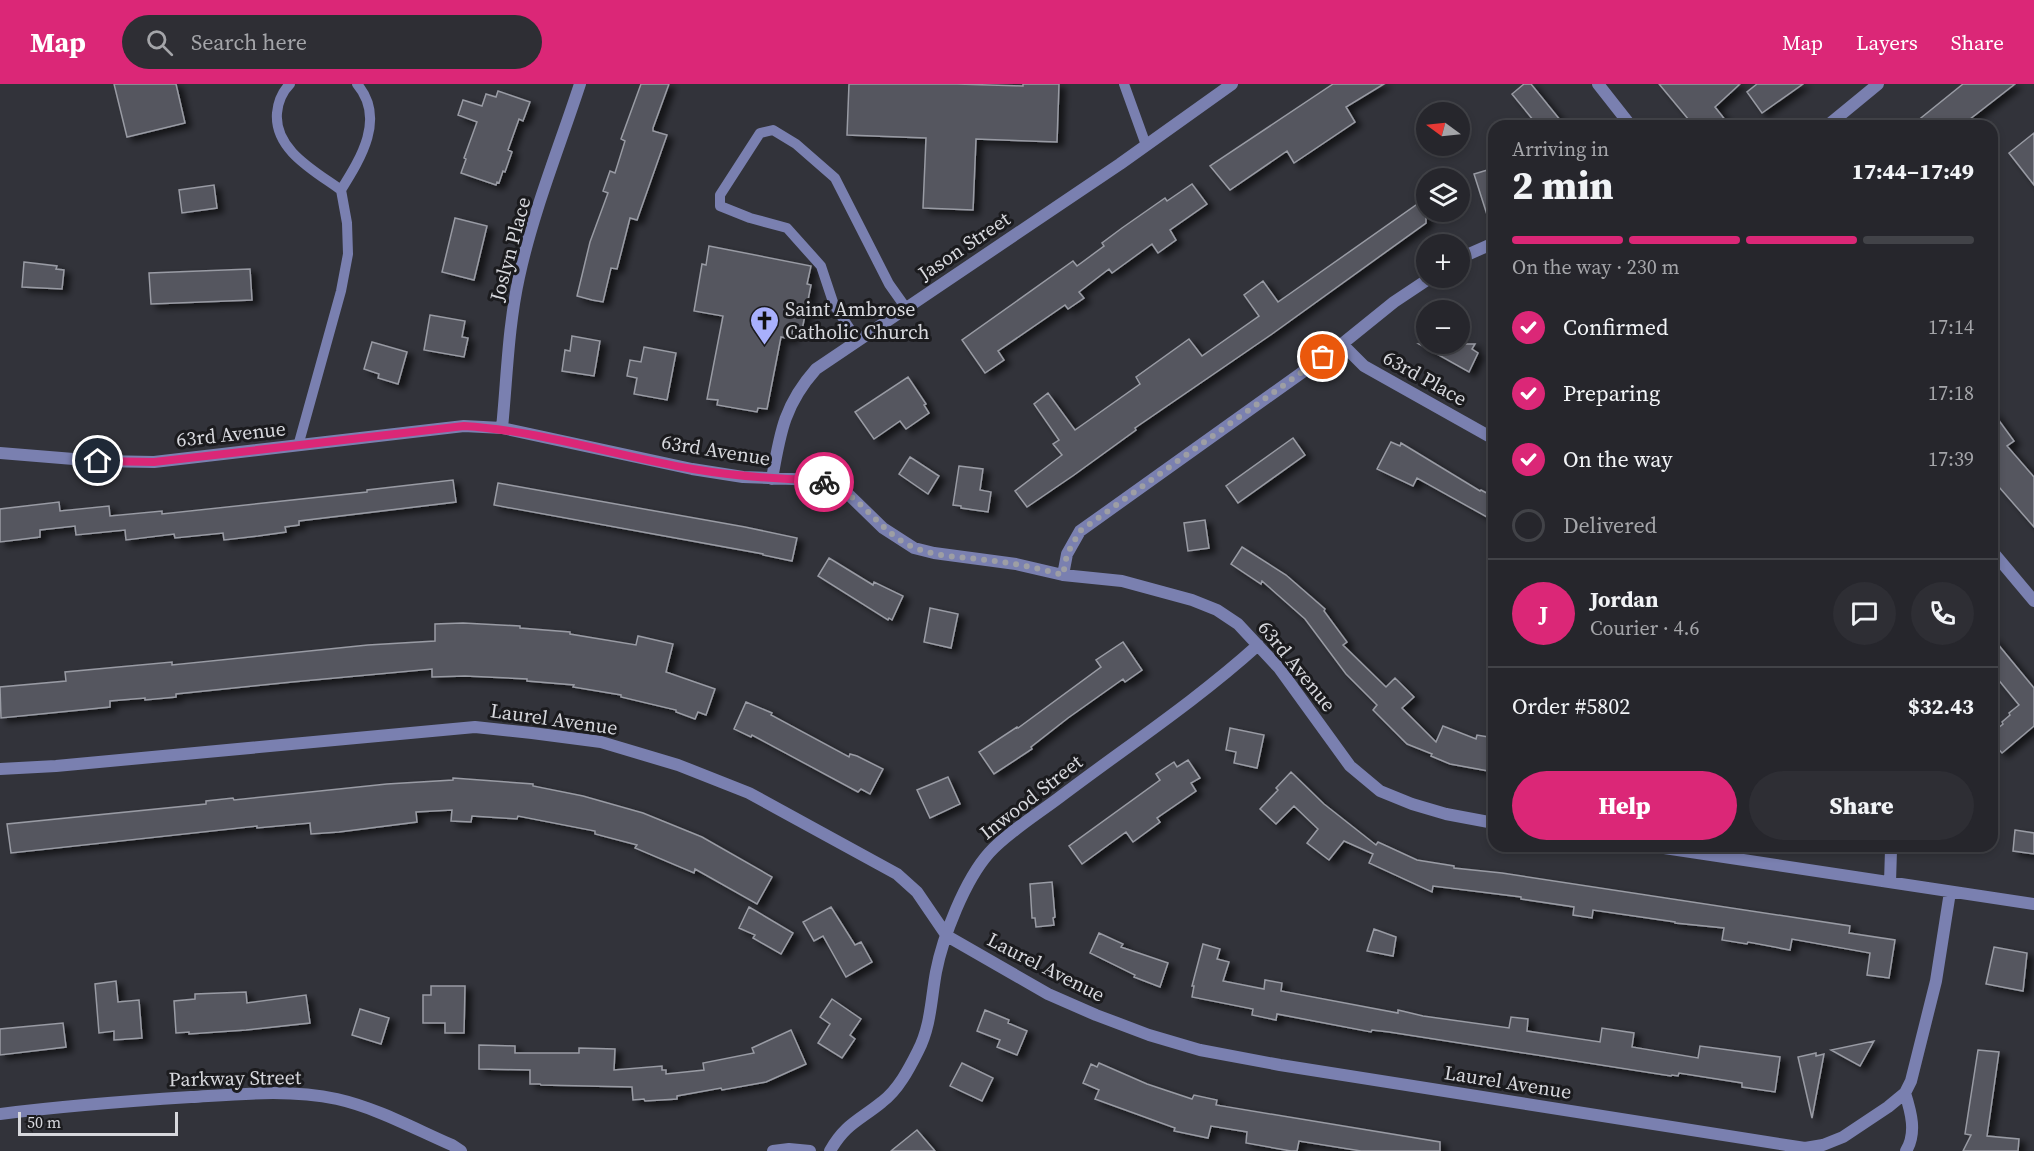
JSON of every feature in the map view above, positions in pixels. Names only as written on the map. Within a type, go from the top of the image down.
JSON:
[{"type":"street","name":"Joslyn Place","points":[[502,428],[513,306],[519,277],[527,245],[580,84]]},
{"type":"street","name":"Jason Street","points":[[772,479],[780,436],[788,410],[800,387],[816,369],[1232,84]]},
{"type":"street","points":[[1598,84],[1626,120]]},
{"type":"street","points":[[1834,120],[1878,84]]},
{"type":"street","points":[[1470,254],[1488,246]]},
{"type":"street","points":[[1063,575],[1067,554],[1080,531],[1342,344],[1416,287]]},
{"type":"street","name":"63rd Place","points":[[1342,344],[1364,366],[1488,436]]},
{"type":"street","name":"63rd Avenue","points":[[0,453],[98,461],[154,462],[464,426],[502,428],[692,469],[772,479],[816,480],[848,493],[883,528],[914,548],[934,553],[1016,564],[1063,575],[1122,581],[1192,600],[1217,610],[1238,624],[1279,668],[1350,766],[1380,790],[1412,804],[1446,814],[1488,822]]},
{"type":"street","points":[[1998,557],[2034,601]]},
{"type":"street","name":"Inwood Street","points":[[830,1151],[838,1136],[853,1121],[882,1102],[894,1090],[919,1050],[929,1022],[936,973],[959,902],[974,872],[991,851],[1091,773],[1223,676],[1258,645]]},
{"type":"street","name":"Laurel Avenue","points":[[0,769],[78,764],[476,727],[601,742],[678,765],[749,794],[897,874],[917,892],[947,936],[1048,994],[1149,1035],[1200,1050],[1399,1085],[1805,1148],[1822,1145],[1843,1137],[1905,1093]]},
{"type":"street","points":[[1692,852],[2034,904]]},
{"type":"street","points":[[1890,882],[1891,852]]},
{"type":"street","points":[[1906,1151],[1911,1141],[1912,1131],[1911,1114],[1905,1093],[1911,1081],[1936,981],[1950,892]]},
{"type":"street","name":"Parkway Street","points":[[0,1114],[145,1100],[241,1094],[295,1094],[339,1100],[361,1107],[393,1119],[461,1151]]},
{"type":"street","points":[[1822,1145],[1837,1151]]},
{"type":"street","points":[[773,1151],[789,1149],[810,1151]]},
{"type":"lane","points":[[290,84],[278,104],[277,120],[280,135],[295,155],[340,190],[347,223],[348,254],[341,291],[298,446]]},
{"type":"lane","points":[[340,190],[362,154],[368,137],[370,107],[364,91],[357,84]]},
{"type":"lane","points":[[1124,84],[1146,145]]},
{"type":"lane","points":[[858,341],[834,305],[821,266],[787,228],[750,218],[720,206],[720,195],[760,133],[774,130],[796,144],[835,178],[889,284],[906,308]]},
{"type":"building","points":[[114,84],[176,84],[185,123],[127,137]]},
{"type":"building","points":[[641,84],[669,84],[653,128],[653,131],[667,135],[637,220],[630,218],[617,269],[611,268],[603,302],[592,300],[577,296],[590,242],[608,193],[603,191],[610,171],[615,173],[625,141],[621,139]]},
{"type":"building","points":[[849,84],[1023,86],[1023,84],[1059,84],[1057,142],[976,139],[973,210],[923,208],[926,138],[847,135]]},
{"type":"building","points":[[1333,84],[1384,84],[1346,107],[1355,122],[1294,163],[1287,151],[1230,190],[1210,166]]},
{"type":"building","points":[[1524,84],[1531,84],[1560,120],[1533,120],[1512,94]]},
{"type":"building","points":[[1659,84],[1740,84],[1715,107],[1725,120],[1689,120]]},
{"type":"building","points":[[1757,84],[1803,84],[1762,113],[1747,92]]},
{"type":"building","points":[[1963,84],[2015,84],[1969,120],[1918,120]]},
{"type":"building","points":[[498,91],[530,102],[523,121],[519,119],[508,150],[512,152],[505,172],[503,171],[496,185],[461,173],[477,122],[458,115],[463,100],[482,106],[486,94],[496,97]]},
{"type":"building","points":[[2034,133],[2034,185],[2009,153]]},
{"type":"building","points":[[1488,170],[1488,218],[1474,174]]},
{"type":"building","points":[[1192,184],[1207,204],[1170,230],[1176,240],[1158,253],[1152,244],[1112,273],[1109,269],[1079,292],[1084,298],[1068,309],[1065,305],[998,351],[1004,360],[985,373],[962,340],[1073,261],[1077,266],[1104,246],[1102,243],[1165,198],[1167,201]]},
{"type":"building","points":[[214,185],[217,208],[182,213],[179,190]]},
{"type":"building","points":[[1416,205],[1416,222],[1426,223],[1027,507],[1015,491],[1062,455],[1053,444],[1059,440],[1034,404],[1048,393],[1075,430],[1140,384],[1136,377],[1189,339],[1202,356],[1259,316],[1244,295],[1263,281],[1278,302]]},
{"type":"building","points":[[455,218],[487,226],[474,280],[442,272]]},
{"type":"building","points":[[709,246],[811,266],[807,284],[811,285],[802,330],[793,328],[791,339],[781,337],[767,409],[758,408],[757,412],[717,405],[718,400],[707,399],[723,316],[694,311],[702,264],[706,265]]},
{"type":"building","points":[[24,262],[57,266],[56,269],[64,270],[62,289],[22,287]]},
{"type":"building","points":[[250,269],[252,300],[151,304],[149,273]]},
{"type":"building","points":[[430,315],[465,321],[462,337],[468,338],[464,357],[424,350]]},
{"type":"building","points":[[572,336],[600,341],[594,376],[562,371],[565,350],[570,351]]},
{"type":"building","points":[[372,342],[407,352],[398,384],[378,378],[379,374],[364,369]]},
{"type":"building","points":[[1470,344],[1475,344],[1472,349],[1478,353],[1469,372],[1437,354],[1470,354]]},
{"type":"building","points":[[644,347],[676,353],[667,400],[634,394],[637,378],[627,376],[630,360],[641,362]]},
{"type":"building","points":[[908,377],[926,404],[924,405],[929,413],[906,429],[900,421],[874,439],[855,412]]},
{"type":"building","points":[[1998,419],[2014,441],[2007,446],[2034,477],[2034,527],[1998,486]]},
{"type":"building","points":[[1293,438],[1305,455],[1238,503],[1226,486]]},
{"type":"building","points":[[1391,442],[1400,446],[1401,443],[1488,494],[1488,518],[1417,478],[1413,486],[1377,469]]},
{"type":"building","points":[[910,457],[939,476],[928,494],[899,474]]},
{"type":"building","points":[[959,466],[983,469],[980,490],[991,492],[988,512],[953,505]]},
{"type":"building","points":[[453,480],[456,502],[299,521],[299,525],[285,527],[286,532],[258,536],[224,540],[223,533],[175,538],[174,534],[126,540],[125,530],[76,535],[75,526],[40,530],[40,537],[0,542],[0,509],[59,502],[60,511],[109,506],[110,516],[162,511],[162,514],[367,492],[367,490]]},
{"type":"building","points":[[498,483],[797,538],[792,561],[494,505]]},
{"type":"building","points":[[1205,520],[1209,548],[1188,551],[1184,523]]},
{"type":"building","points":[[1242,547],[1286,575],[1325,609],[1324,611],[1347,642],[1343,645],[1386,687],[1395,678],[1414,697],[1402,708],[1436,742],[1443,726],[1476,739],[1477,735],[1488,737],[1488,771],[1450,764],[1407,744],[1373,710],[1377,705],[1346,674],[1305,619],[1262,581],[1261,584],[1231,564]]},
{"type":"building","points":[[829,558],[873,585],[874,582],[903,596],[892,620],[889,618],[888,620],[818,576]]},
{"type":"building","points":[[930,608],[958,614],[951,648],[924,642]]},
{"type":"building","points":[[463,623],[570,632],[570,634],[636,645],[638,636],[673,644],[666,672],[715,689],[706,715],[698,712],[695,719],[676,712],[676,710],[621,697],[621,695],[573,687],[574,685],[527,681],[527,679],[432,677],[432,669],[176,694],[176,697],[110,701],[110,707],[1,718],[0,687],[66,681],[65,672],[172,662],[172,665],[368,645],[435,641],[435,624]]},
{"type":"building","points":[[1123,642],[1142,670],[1125,682],[1123,679],[1068,718],[1031,747],[1032,749],[994,774],[979,752],[1018,728],[1101,667],[1096,660]]},
{"type":"building","points":[[1998,644],[2034,688],[2034,726],[2002,753],[1998,749],[1998,728],[2010,715],[2009,713],[2019,705],[1998,679]]},
{"type":"building","points":[[746,702],[772,713],[771,715],[849,757],[850,754],[857,756],[883,769],[870,794],[861,789],[858,792],[752,735],[751,737],[734,729]]},
{"type":"building","points":[[1230,728],[1264,735],[1257,768],[1234,763],[1236,752],[1226,750]]},
{"type":"building","points":[[1188,760],[1200,778],[1191,783],[1196,791],[1157,818],[1160,822],[1133,842],[1126,832],[1082,864],[1069,846],[1160,780],[1156,774],[1174,762],[1177,767]]},
{"type":"building","points":[[1291,772],[1324,804],[1376,845],[1378,842],[1417,860],[1454,866],[1454,868],[1502,873],[1850,926],[1849,933],[1895,940],[1889,978],[1867,975],[1870,953],[1792,939],[1790,950],[1748,942],[1747,944],[1722,940],[1724,928],[1593,910],[1592,918],[1573,915],[1574,907],[1521,899],[1521,897],[1433,886],[1432,892],[1369,863],[1373,854],[1344,841],[1329,860],[1307,843],[1318,829],[1294,806],[1276,824],[1260,809]]},
{"type":"building","points":[[948,777],[960,804],[930,818],[917,790]]},
{"type":"building","points":[[453,778],[533,784],[533,786],[583,796],[643,813],[702,837],[772,877],[757,904],[695,869],[694,873],[635,848],[637,845],[595,834],[595,831],[518,816],[517,819],[472,816],[471,822],[451,821],[452,810],[416,812],[417,822],[339,832],[311,834],[310,823],[257,828],[257,826],[11,853],[7,824],[206,804],[206,801],[233,798],[234,800],[387,784],[453,780]]},
{"type":"building","points":[[2015,830],[2034,833],[2034,854],[2013,851]]},
{"type":"building","points":[[1052,882],[1054,925],[1036,927],[1035,918],[1032,918],[1030,884]]},
{"type":"building","points":[[749,907],[793,933],[781,954],[753,938],[755,935],[739,928]]},
{"type":"building","points":[[831,907],[855,945],[861,942],[872,962],[846,977],[823,936],[814,941],[803,922]]},
{"type":"building","points":[[1374,929],[1396,937],[1393,956],[1367,951]]},
{"type":"building","points":[[1099,933],[1123,944],[1121,947],[1168,963],[1160,987],[1134,977],[1135,975],[1090,953]]},
{"type":"building","points":[[1203,944],[1220,949],[1217,959],[1229,962],[1223,981],[1264,989],[1265,980],[1282,983],[1281,991],[1398,1013],[1398,1010],[1423,1016],[1509,1028],[1511,1017],[1528,1019],[1527,1031],[1600,1042],[1602,1028],[1634,1033],[1632,1047],[1698,1058],[1700,1046],[1780,1057],[1775,1092],[1742,1087],[1742,1083],[1679,1073],[1678,1076],[1671,1076],[1389,1032],[1372,1030],[1371,1032],[1277,1014],[1276,1020],[1252,1015],[1253,1009],[1192,997],[1194,986],[1192,986]]},
{"type":"building","points":[[1994,947],[2027,953],[2023,991],[1986,984]]},
{"type":"building","points":[[116,981],[118,1002],[139,1000],[142,1038],[114,1040],[114,1031],[99,1033],[95,984]]},
{"type":"building","points":[[431,986],[465,986],[464,1033],[445,1033],[445,1023],[423,1023],[423,995],[431,995]]},
{"type":"building","points":[[246,992],[247,1003],[306,995],[310,1023],[246,1030],[176,1033],[174,1001],[195,999],[195,994]]},
{"type":"building","points":[[832,999],[861,1019],[850,1035],[855,1039],[842,1058],[818,1043],[830,1024],[820,1017]]},
{"type":"building","points":[[360,1009],[389,1018],[381,1044],[352,1035]]},
{"type":"building","points":[[985,1010],[1027,1031],[1017,1055],[997,1047],[1000,1040],[977,1031]]},
{"type":"building","points":[[63,1023],[66,1047],[0,1055],[0,1029]]},
{"type":"building","points":[[791,1030],[806,1064],[766,1082],[677,1096],[677,1099],[633,1100],[632,1087],[530,1084],[530,1070],[479,1069],[479,1045],[515,1046],[515,1053],[579,1053],[579,1048],[615,1049],[614,1070],[662,1066],[666,1074],[704,1070],[703,1063],[754,1053],[752,1048]]},
{"type":"building","points":[[1874,1041],[1860,1066],[1831,1050]]},
{"type":"building","points":[[1978,1050],[1999,1052],[1987,1136],[2019,1139],[2018,1151],[1963,1151],[1971,1135],[1965,1134]]},
{"type":"building","points":[[1816,1053],[1816,1056],[1824,1054],[1812,1118],[1798,1057]]},
{"type":"building","points":[[962,1063],[993,1078],[982,1101],[950,1086]]},
{"type":"building","points":[[1099,1063],[1147,1084],[1192,1099],[1194,1095],[1217,1100],[1216,1105],[1440,1142],[1440,1151],[1361,1151],[1299,1141],[1297,1151],[1291,1151],[1246,1143],[1247,1132],[1211,1126],[1208,1138],[1174,1131],[1175,1128],[1095,1099],[1099,1090],[1083,1083],[1091,1064],[1097,1067]]},
{"type":"building","points":[[917,1130],[935,1151],[891,1151]]},
{"type":"way so far","points":[[824,482],[848,493],[883,528],[914,548],[934,553],[1016,564],[1063,575],[1067,554],[1080,531],[1323,357]]},
{"type":"place","name":"Saint Ambrose Catholic Church","points":[[764,346]]},
{"type":"route","points":[[98,461],[154,462],[464,426],[502,428],[692,469],[743,477],[824,482]]}]
